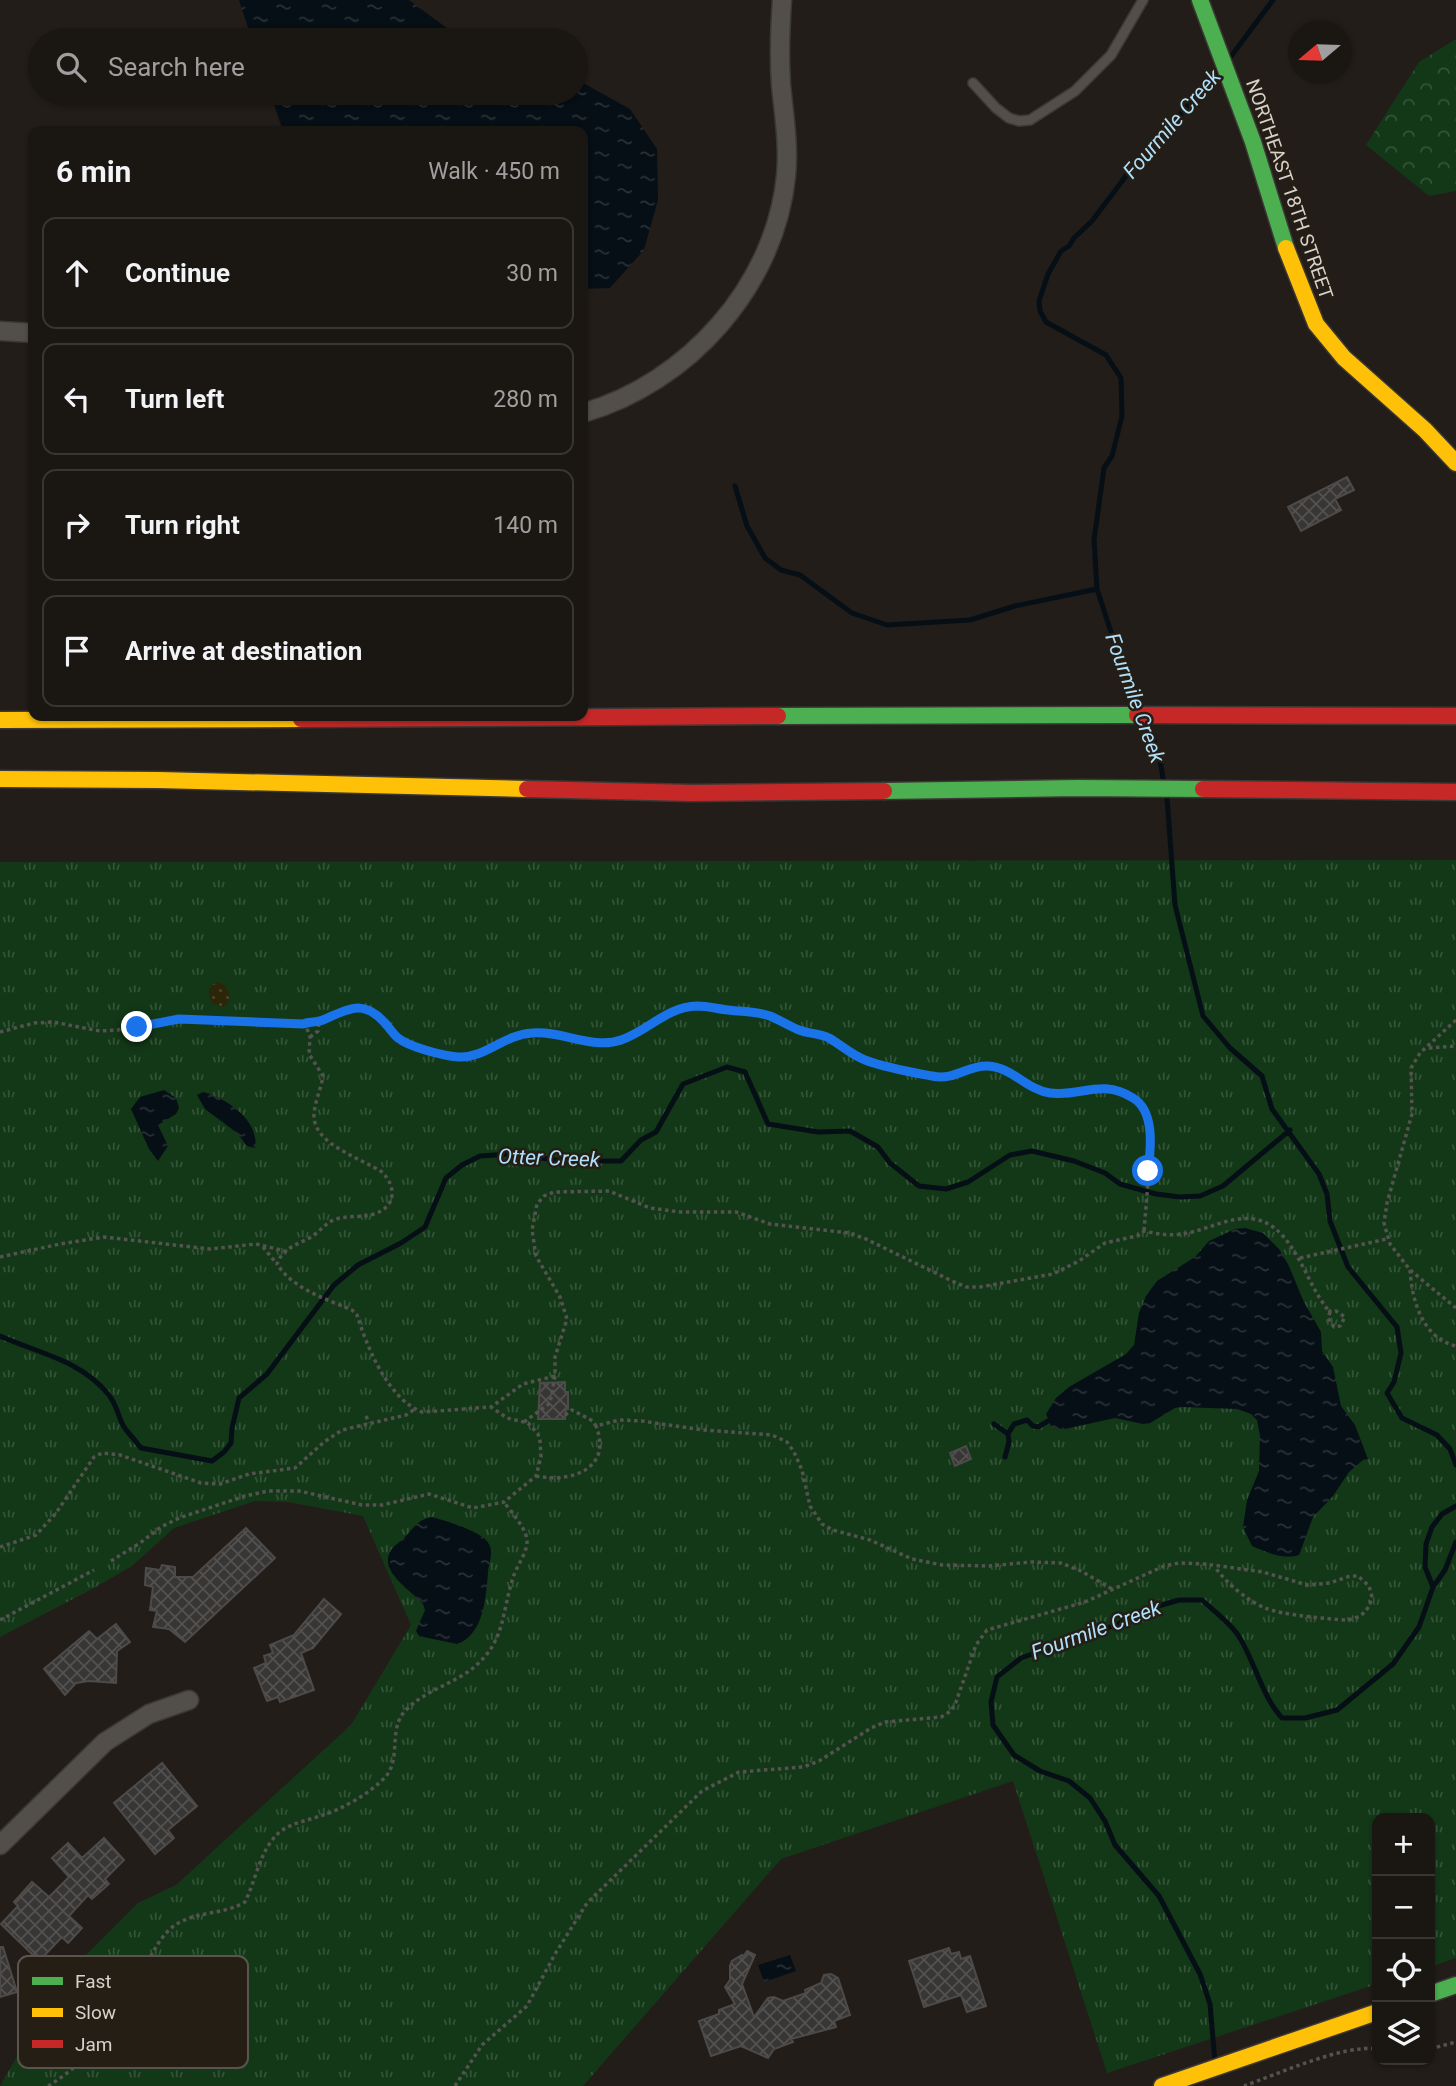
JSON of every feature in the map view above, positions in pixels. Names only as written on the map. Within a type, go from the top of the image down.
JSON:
[{"type":"main road","name":"NORTHEAST 18TH STREET","points":[[1203,5],[1253,142],[1280,232],[1316,324],[1345,358],[1425,430],[1456,463]]},
{"type":"main road","points":[[588,717],[1213,714],[1456,716]]},
{"type":"main road","points":[[0,720],[28,720]]},
{"type":"main road","points":[[0,779],[172,780],[692,793],[1077,788],[1456,792]]},
{"type":"main road","points":[[1435,1992],[1456,1985]]},
{"type":"main road","points":[[1162,2086],[1372,2014]]},
{"type":"street","points":[[588,411],[640,389],[672,369],[698,348],[724,320],[761,263],[780,210],[786,176],[787,149],[779,44],[782,0]]},
{"type":"street","points":[[0,331],[28,333]]},
{"type":"street","points":[[0,1845],[105,1742],[149,1714],[189,1700]]},
{"type":"lane","points":[[973,83],[1009,118],[1030,120],[1075,91],[1111,55],[1143,0]]},
{"type":"path","points":[[0,1032],[34,1023],[53,1022],[100,1031],[179,1019],[303,1024],[319,1022],[354,1007],[376,1013],[398,1038],[407,1042],[437,1053],[469,1058],[505,1039],[528,1033],[551,1032],[609,1043],[632,1035],[664,1014],[687,1006],[758,1013],[829,1038],[864,1059],[945,1079],[979,1066],[990,1066],[1002,1068],[1026,1084],[1051,1093],[1092,1088],[1117,1090],[1143,1105],[1147,1117],[1150,1143],[1144,1231]]},
{"type":"path","points":[[1456,1020],[1415,1059],[1411,1068],[1412,1114],[1384,1223],[1387,1238],[1410,1270],[1456,1308]]},
{"type":"path","points":[[277,1264],[285,1251],[314,1236],[329,1222],[339,1218],[375,1214],[385,1208],[393,1196],[390,1179],[326,1140],[316,1126],[315,1107],[323,1076],[309,1054],[307,1022]]},
{"type":"path","points":[[310,1037],[318,1031],[319,1022]]},
{"type":"path","points":[[1427,1048],[1456,1046]]},
{"type":"path","points":[[524,1422],[550,1403],[555,1357],[568,1319],[560,1297],[536,1256],[532,1230],[537,1204],[544,1196],[554,1192],[609,1191],[650,1208],[680,1212],[736,1212],[770,1224],[849,1233],[966,1287],[1053,1274],[1079,1261],[1105,1242],[1136,1236],[1144,1231],[1163,1235],[1180,1234],[1228,1220],[1259,1219],[1281,1234],[1300,1258],[1325,1307],[1330,1312],[1328,1318],[1331,1324],[1340,1326],[1345,1317],[1325,1307]]},
{"type":"path","points":[[0,1257],[104,1237],[210,1250],[256,1244],[285,1251]]},
{"type":"path","points":[[1300,1258],[1387,1238]]},
{"type":"path","points":[[263,1246],[288,1278],[305,1289],[344,1306],[356,1315],[362,1336],[389,1382],[415,1409],[422,1412],[491,1407],[523,1384],[555,1376]]},
{"type":"path","points":[[1410,1270],[1415,1302],[1423,1321],[1438,1338],[1456,1346]]},
{"type":"path","points":[[111,1561],[179,1518],[268,1491],[299,1491],[362,1505],[382,1505],[429,1494],[473,1508],[504,1502],[536,1476],[541,1457],[540,1441],[534,1428],[524,1422],[506,1418],[491,1407]]},
{"type":"path","points":[[0,1547],[36,1535],[56,1513],[94,1457],[102,1453],[120,1455],[210,1485],[249,1474],[295,1468],[335,1434],[412,1413],[415,1409]]},
{"type":"path","points":[[536,1476],[566,1477],[586,1470],[600,1451],[601,1440],[593,1421],[572,1410],[565,1415]]},
{"type":"path","points":[[366,1416],[369,1423]]},
{"type":"path","points":[[596,1426],[619,1420],[642,1421],[703,1430],[772,1435],[787,1442],[794,1452],[802,1470],[810,1506],[822,1524],[833,1530],[870,1541],[912,1559],[942,1565],[1061,1563],[1112,1589]]},
{"type":"path","points":[[150,1956],[170,1929],[193,1917],[225,1911],[245,1902],[273,1838],[290,1825],[346,1805],[378,1783],[393,1765],[397,1728],[405,1710],[471,1670],[483,1659],[499,1636],[514,1574],[527,1543],[525,1534],[504,1502]]},
{"type":"path","points":[[455,2086],[482,2045],[527,2006],[587,1903],[702,1791],[739,1772],[803,1767],[819,1761],[885,1722],[941,1717],[951,1711],[956,1702],[976,1644],[987,1630],[1077,1604],[1164,1566],[1196,1563],[1263,1572],[1307,1584],[1330,1583],[1358,1576],[1369,1586],[1372,1597],[1365,1613],[1347,1620],[1278,1612],[1254,1602],[1215,1567]]},
{"type":"path","points":[[0,1620],[94,1570]]},
{"type":"path","points":[[1435,2048],[1456,2042]]},
{"type":"path","points":[[1244,2086],[1342,2052],[1372,2048]]},
{"type":"path","points":[[48,2086],[75,2068]]},
{"type":"green space","points":[[1456,39],[1456,191],[1429,196],[1366,145],[1419,62]]},
{"type":"green space","points":[[1456,860],[1456,1958],[1435,1965],[1435,1813],[1372,1813],[1372,1986],[1107,2073],[1013,1781],[781,1859],[583,2086],[0,2086],[18,2055],[18,2068],[248,2068],[248,1956],[85,1956],[138,1903],[176,1885],[351,1725],[411,1625],[363,1516],[288,1502],[255,1501],[174,1528],[132,1566],[0,1637],[0,862]]},
{"type":"sand","points":[[219,982],[227,988],[229,994],[228,1004],[223,1007],[212,1003],[209,996],[210,987]]},
{"type":"water","points":[[239,0],[409,0],[447,28],[248,28]]},
{"type":"water","points":[[588,86],[630,109],[657,149],[658,200],[644,250],[610,288],[588,289],[588,126],[281,126],[274,105],[588,105]]},
{"type":"water","points":[[164,1090],[176,1098],[179,1108],[176,1114],[158,1125],[168,1146],[158,1161],[149,1149],[131,1109],[140,1097]]},
{"type":"water","points":[[203,1092],[222,1099],[240,1112],[252,1129],[255,1148],[247,1146],[237,1133],[205,1109],[197,1095]]},
{"type":"water","points":[[1245,1228],[1263,1233],[1279,1249],[1288,1264],[1304,1302],[1321,1332],[1322,1351],[1333,1367],[1341,1406],[1355,1425],[1368,1459],[1349,1472],[1333,1496],[1313,1517],[1299,1555],[1288,1557],[1252,1546],[1243,1527],[1247,1500],[1259,1471],[1260,1436],[1257,1420],[1251,1414],[1237,1409],[1182,1407],[1175,1408],[1150,1423],[1115,1418],[1060,1430],[1051,1426],[1046,1414],[1056,1398],[1069,1387],[1126,1354],[1134,1345],[1139,1313],[1146,1296],[1157,1281],[1195,1257],[1209,1241],[1235,1229]]},
{"type":"water","points":[[432,1517],[477,1533],[487,1541],[491,1549],[482,1614],[473,1632],[457,1644],[419,1636],[416,1631],[425,1610],[423,1604],[398,1581],[389,1567],[388,1559],[393,1547],[417,1524]]},
{"type":"water","points":[[790,1955],[796,1971],[764,1982],[758,1965]]},
{"type":"building","points":[[1347,477],[1354,490],[1335,499],[1341,510],[1301,531],[1288,507]]},
{"type":"building","points":[[565,1382],[568,1409],[565,1419],[538,1419],[540,1383]]},
{"type":"building","points":[[966,1446],[971,1459],[955,1466],[950,1453]]},
{"type":"building","points":[[246,1528],[275,1558],[185,1642],[169,1629],[153,1627],[157,1611],[150,1610],[153,1587],[145,1585],[146,1568],[160,1570],[162,1565],[175,1567],[175,1577],[193,1577]]},
{"type":"building","points":[[324,1599],[341,1614],[313,1648],[301,1653],[314,1690],[280,1702],[278,1697],[267,1701],[254,1668],[266,1663],[264,1656],[273,1653],[270,1645],[294,1635]]},
{"type":"building","points":[[116,1624],[130,1642],[117,1651],[116,1683],[76,1683],[65,1695],[44,1669],[89,1631],[97,1639]]},
{"type":"building","points":[[162,1763],[197,1806],[168,1830],[174,1838],[155,1854],[114,1803]]},
{"type":"building","points":[[104,1838],[124,1860],[105,1879],[109,1884],[92,1899],[88,1895],[69,1916],[82,1928],[68,1943],[62,1937],[44,1956],[34,1956],[1,1924],[18,1906],[14,1902],[32,1882],[49,1897],[69,1877],[52,1858],[68,1843],[82,1858]]},
{"type":"building","points":[[0,1947],[3,1947],[17,1992],[0,1997]]},
{"type":"building","points":[[949,1948],[951,1954],[959,1952],[961,1959],[970,1956],[986,2006],[967,2012],[961,1995],[924,2007],[909,1961]]},
{"type":"building","points":[[747,1951],[755,1955],[742,1984],[754,2017],[768,1998],[774,1997],[783,2001],[806,1993],[805,1990],[821,1983],[824,1975],[831,1974],[838,1978],[850,2015],[834,2021],[836,2027],[791,2039],[793,2042],[774,2049],[768,2058],[741,2046],[711,2056],[699,2021],[719,2014],[719,2010],[735,2004],[725,1987],[730,1980],[732,1961],[742,1955],[743,1957]]},
{"type":"waterway","name":"Fourmile Creek","points":[[1229,59],[1273,0]]},
{"type":"waterway","name":"Fourmile Creek","points":[[1141,705],[1122,666],[1097,589],[1094,540],[1104,468],[1112,456],[1122,416],[1121,378],[1106,355],[1046,322],[1040,311],[1039,301],[1048,274],[1061,251],[1092,221],[1129,172],[1159,143],[1218,72]]},
{"type":"waterway","points":[[735,486],[747,526],[765,558],[781,570],[800,575],[852,613],[887,625],[970,620],[1015,606],[1097,589]]},
{"type":"waterway","name":"Fourmile Creek","points":[[1148,724],[1159,754],[1163,778]]},
{"type":"waterway","name":"Fourmile Creek","points":[[1167,798],[1175,905],[1203,1016],[1230,1048],[1262,1076],[1272,1109],[1319,1174],[1327,1194],[1330,1221],[1348,1267],[1397,1327],[1401,1353],[1394,1382],[1387,1393],[1402,1418],[1437,1435],[1450,1449],[1456,1465]]},
{"type":"waterway","name":"Otter Creek","points":[[0,1336],[72,1365],[97,1382],[111,1398],[124,1427],[141,1448],[212,1461],[231,1443],[239,1398],[267,1374],[334,1285],[358,1265],[425,1227],[446,1178],[462,1165],[480,1156],[511,1154],[563,1161],[621,1161],[641,1140],[656,1132],[683,1084],[727,1067],[745,1072],[768,1124],[818,1132],[850,1131],[878,1147],[890,1163],[919,1186],[946,1189],[968,1182],[1010,1155],[1032,1151],[1074,1161],[1105,1173],[1120,1184],[1156,1194],[1200,1196],[1223,1186],[1290,1130]]},
{"type":"waterway","points":[[1005,1457],[1008,1434],[1014,1424],[1027,1420],[1038,1427],[1048,1421]]},
{"type":"waterway","points":[[994,1424],[1008,1434]]},
{"type":"waterway","name":"Fourmile Creek","points":[[1215,2062],[1210,2004],[1200,1974],[1159,1896],[1115,1845],[1105,1821],[1090,1798],[1069,1781],[1040,1771],[1014,1755],[993,1725],[991,1702],[997,1677],[1021,1658],[1118,1624],[1141,1611],[1179,1600],[1202,1600],[1238,1635],[1263,1688],[1282,1718],[1305,1718],[1337,1710],[1393,1664],[1419,1627],[1433,1587],[1425,1567],[1426,1544],[1432,1527],[1442,1514],[1456,1506]]},
{"type":"waterway","points":[[1433,1587],[1445,1570],[1456,1542]]},
{"type":"traffic: fast","points":[[1200,0],[1253,142],[1286,248]]},
{"type":"traffic: fast","points":[[778,716],[1137,715]]},
{"type":"traffic: fast","points":[[884,791],[1203,789]]},
{"type":"traffic: fast","points":[[1435,1992],[1456,1985]]},
{"type":"traffic: slow","points":[[1286,248],[1316,324],[1344,358],[1425,430],[1456,463]]},
{"type":"traffic: slow","points":[[0,720],[28,720]]},
{"type":"traffic: slow","points":[[0,779],[527,789]]},
{"type":"traffic: slow","points":[[1162,2086],[1372,2014]]},
{"type":"traffic: jam","points":[[1137,715],[1456,716]]},
{"type":"traffic: jam","points":[[588,717],[778,716]]},
{"type":"traffic: jam","points":[[527,789],[692,793],[884,791]]},
{"type":"traffic: jam","points":[[1203,789],[1456,792]]},
{"type":"route","points":[[137,1027],[179,1019],[303,1024],[319,1022],[354,1007],[376,1013],[398,1038],[407,1042],[437,1053],[469,1058],[505,1039],[536,1032],[551,1032],[609,1043],[632,1035],[664,1014],[687,1006],[758,1013],[788,1026],[829,1038],[851,1053],[874,1063],[945,1079],[979,1066],[990,1066],[1002,1068],[1026,1084],[1051,1093],[1106,1087],[1117,1090],[1143,1105],[1150,1143],[1148,1171]]}]
